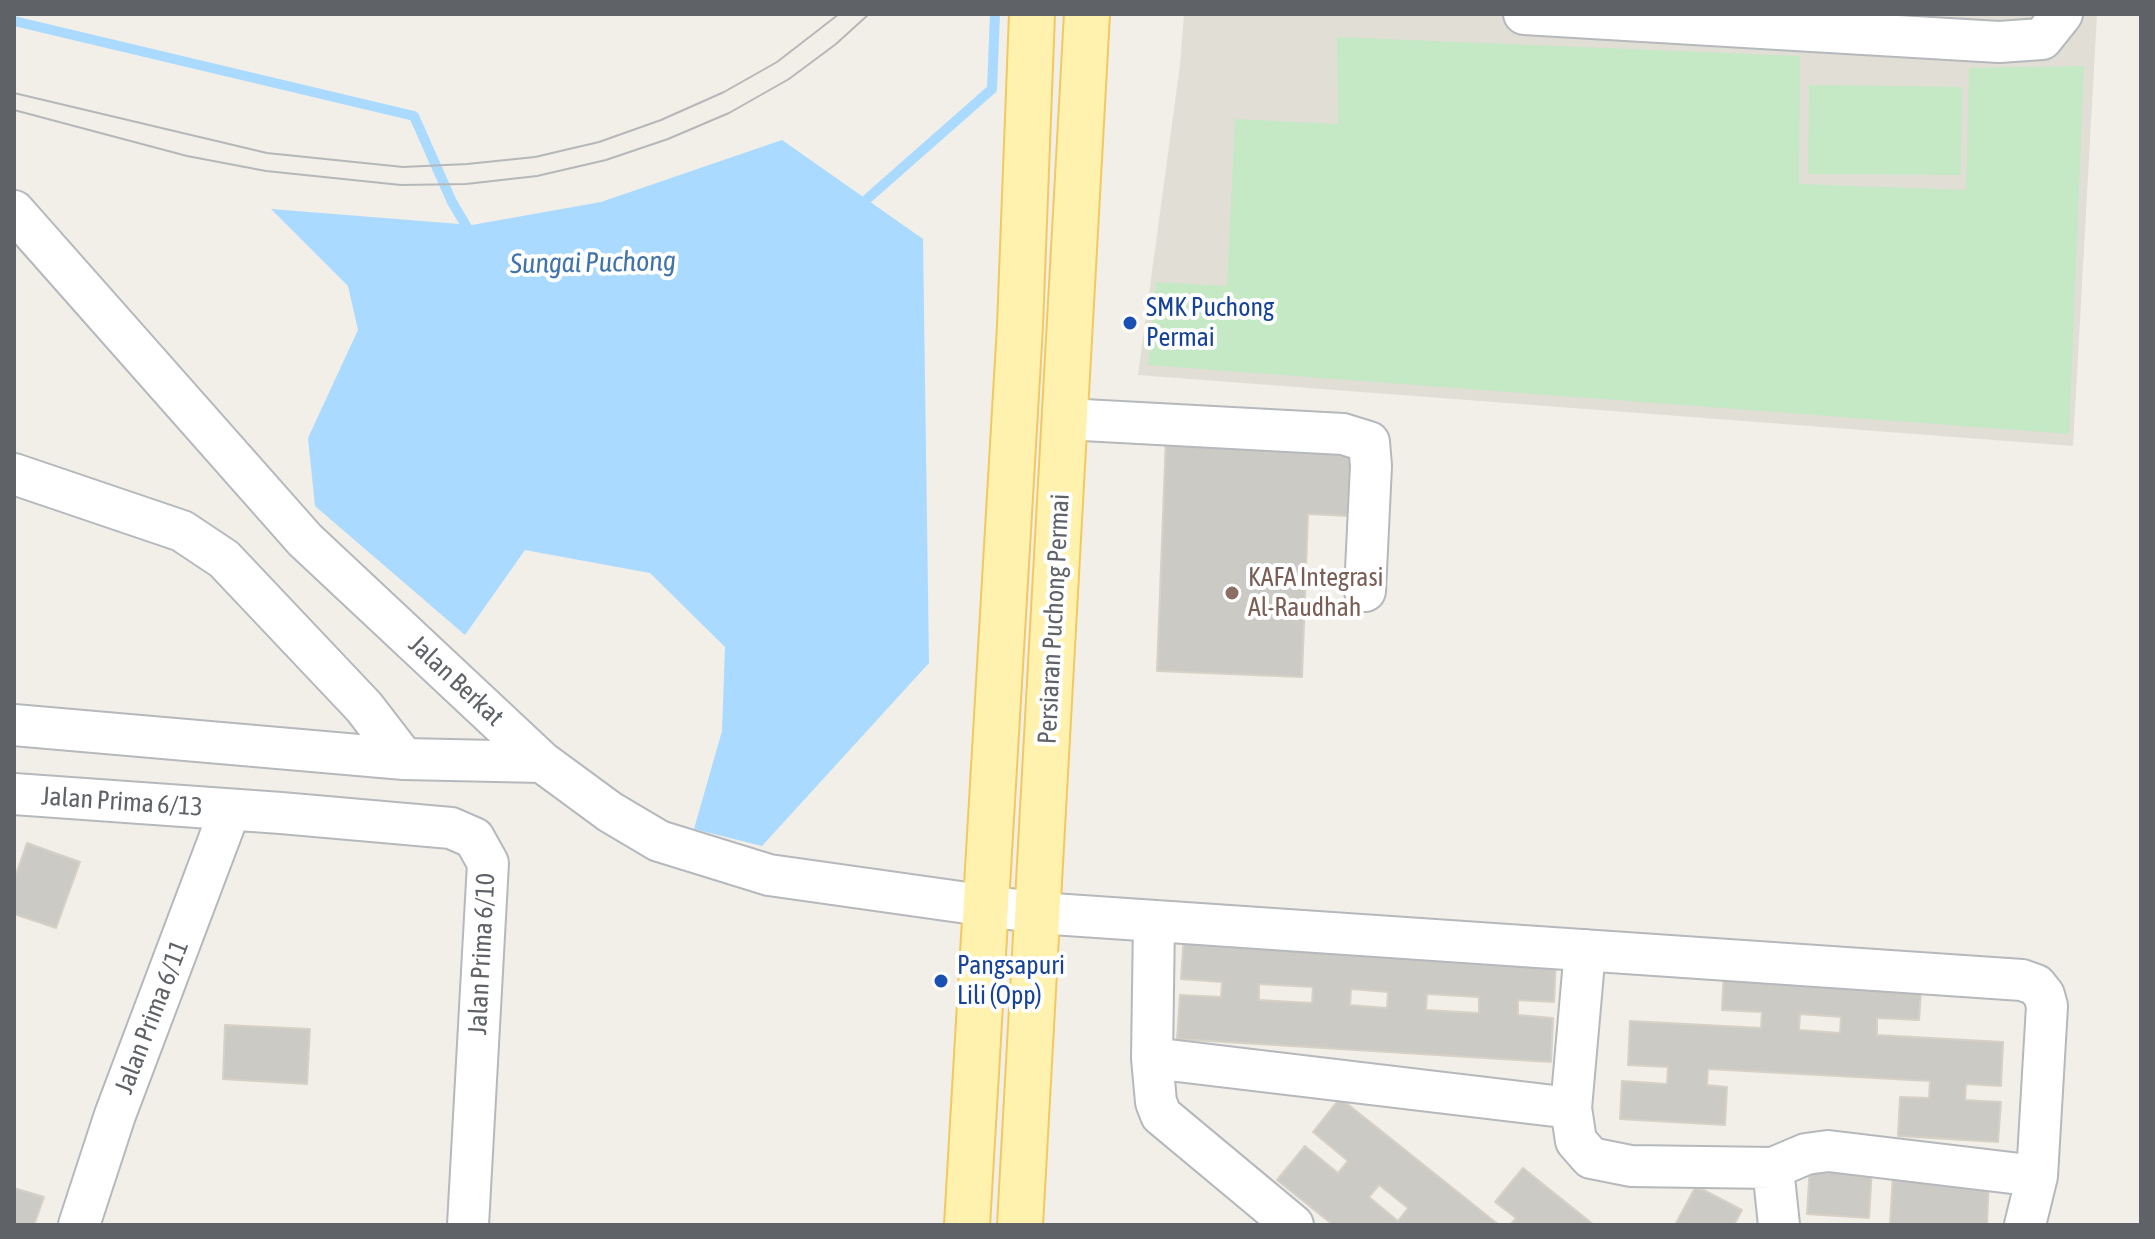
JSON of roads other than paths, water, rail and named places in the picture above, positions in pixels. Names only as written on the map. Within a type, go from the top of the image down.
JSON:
[{"type":"main road","name":"Persiaran Puchong Permai","points":[[967,1225],[1020,326],[1032,14]]},
{"type":"main road","name":"Persiaran Puchong Permai","points":[[1020,1225],[1087,14]]},
{"type":"street","points":[[1524,14],[1999,42],[2042,39],[2062,14]]},
{"type":"street","name":"Jalan Berkat","points":[[14,211],[305,540],[542,762],[610,812],[659,841],[769,875],[1038,913],[2022,980],[2036,985],[2044,995],[2047,1006],[2037,1176]]},
{"type":"street","points":[[1065,419],[1343,434],[1369,442],[1371,466],[1365,591]]},
{"type":"street","points":[[14,474],[182,531],[224,559],[364,707],[404,759]]},
{"type":"street","points":[[14,725],[404,759],[542,762]]},
{"type":"street","name":"Jalan Prima 6/13","points":[[14,794],[230,810]]},
{"type":"street","name":"Jalan Prima 6/11","points":[[79,1225],[115,1115],[230,810]]},
{"type":"street","name":"Jalan Prima 6/10","points":[[230,810],[451,828],[474,838],[488,863],[468,1225]]},
{"type":"street","points":[[1154,921],[1152,1058],[1156,1102],[1161,1115],[1293,1225]]},
{"type":"street","points":[[1585,950],[1571,1108],[1576,1141],[1591,1158],[1631,1166],[1773,1168],[1806,1154],[1828,1151],[2037,1176],[2025,1225]]},
{"type":"street","points":[[1152,1058],[1571,1108]]},
{"type":"street","points":[[1773,1168],[1779,1225]]},
{"type":"water","points":[[782,140],[923,239],[929,663],[762,846],[694,829],[722,731],[725,647],[650,573],[525,550],[465,635],[315,506],[308,438],[358,330],[348,286],[271,209],[472,225],[601,202]]},
{"type":"waterway","name":"Sungai Puchong","points":[[858,207],[992,89],[995,14]]},
{"type":"waterway","name":"Sungai Puchong","points":[[14,21],[414,116],[452,202],[471,234]]},
{"type":"tram line","points":[[14,93],[267,153],[403,167],[467,164],[535,157],[599,142],[661,120],[724,92],[777,62],[839,14]]},
{"type":"tram line","points":[[14,110],[187,156],[266,171],[401,185],[466,184],[537,176],[606,160],[668,139],[729,113],[789,79],[836,44],[869,14]]},
{"type":"place","name":"SMK Puchong Permai","points":[[1130,323]]},
{"type":"place","name":"KAFA Integrasi Al-Raudhah","points":[[1232,593]]},
{"type":"place","name":"Pangsapuri Lili (Opp)","points":[[941,981]]}]
